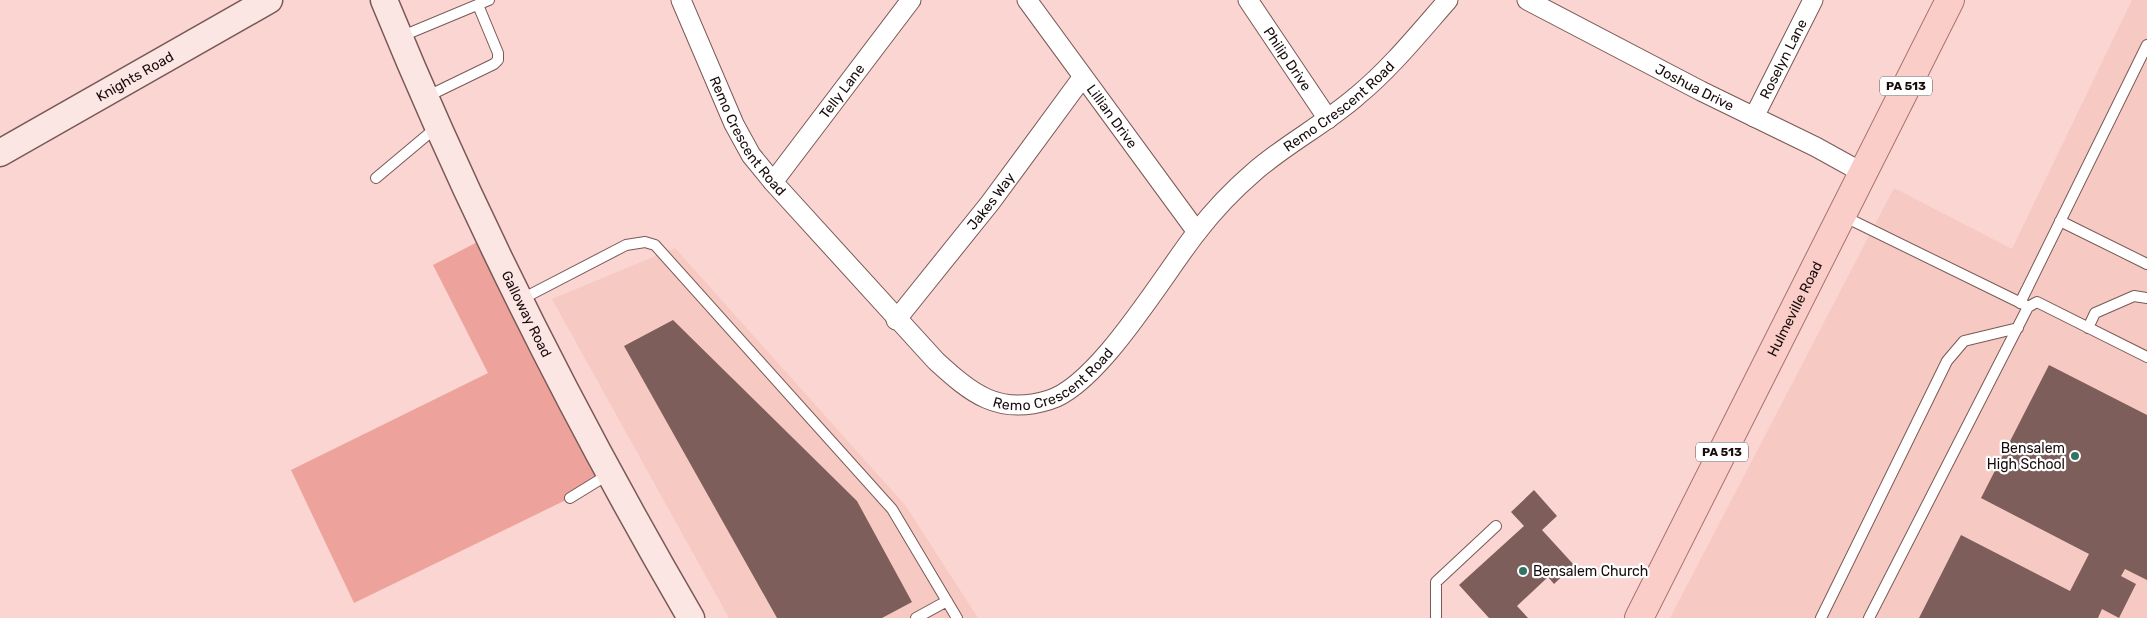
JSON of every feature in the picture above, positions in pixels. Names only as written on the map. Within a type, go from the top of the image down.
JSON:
[{"type":"main road","name":"Knights Road","points":[[0,153],[268,0]]},
{"type":"main road","name":"Galloway Road","points":[[384,0],[519,301],[610,474],[691,618]]},
{"type":"main road","name":"Hulmeville Road","points":[[1639,618],[1950,0]]},
{"type":"street","name":"Remo Crescent Road","points":[[681,0],[734,124],[751,155],[773,182],[896,320],[936,361],[960,383],[982,398],[998,404],[1014,406],[1050,400],[1066,393],[1090,372],[1124,332],[1197,232],[1228,196],[1254,171],[1328,119],[1357,96],[1384,71],[1448,0]]},
{"type":"street","name":"Telly Lane","points":[[773,182],[911,0]]},
{"type":"street","name":"Lillian Drive","points":[[1027,0],[1082,78],[1197,232]]},
{"type":"street","name":"Philip Drive","points":[[1248,0],[1328,119]]},
{"type":"street","name":"Joshua Drive","points":[[1527,0],[1754,118],[1816,146],[1863,173]]},
{"type":"street","name":"Roselyn Lane","points":[[1754,118],[1813,0]]},
{"type":"street","name":"Jakes Way","points":[[896,320],[990,203],[1082,78]]},
{"type":"lane","points":[[399,37],[489,0]]},
{"type":"lane","points":[[426,96],[494,64],[498,60],[498,53],[478,4]]},
{"type":"lane","points":[[1869,618],[2018,328],[2024,305],[2060,221],[2147,45]]},
{"type":"lane","points":[[376,178],[439,126]]},
{"type":"lane","points":[[1841,216],[2024,305],[2037,302],[2147,357]]},
{"type":"lane","points":[[2060,221],[2147,264]]},
{"type":"lane","points":[[519,301],[626,245],[645,242],[655,245],[892,509],[957,618]]},
{"type":"lane","points":[[2088,328],[2095,313],[2134,296],[2147,298]]},
{"type":"lane","points":[[1821,618],[1947,362],[1964,341],[2018,328]]},
{"type":"lane","points":[[570,498],[610,474]]},
{"type":"lane","points":[[1436,618],[1436,582],[1496,526]]},
{"type":"lane","points":[[916,618],[947,601]]},
{"type":"shaded area","points":[[2132,0],[2147,0],[2147,618],[1670,618],[1894,188],[2012,249]]},
{"type":"shaded area","points":[[489,236],[610,474],[570,498],[354,603],[291,470],[488,373],[433,265]]},
{"type":"shaded area","points":[[675,248],[905,505],[978,618],[729,618],[552,299]]},
{"type":"building","points":[[673,320],[857,501],[912,602],[882,618],[777,618],[624,346]]},
{"type":"building","name":"Bensalem High School","points":[[2049,365],[2147,415],[2147,580],[2125,569],[2121,576],[2136,584],[2119,618],[2102,609],[2098,618],[1919,618],[1961,535],[2070,591],[2089,554],[1981,498]]},
{"type":"building","points":[[1534,490],[1557,516],[1542,530],[1574,565],[1554,584],[1548,577],[1517,606],[1528,618],[1489,618],[1459,585],[1524,526],[1511,512]]},
{"type":"place","name":"Bensalem High School","points":[[2075,456]]},
{"type":"place","name":"Bensalem Church","points":[[1523,571]]}]
